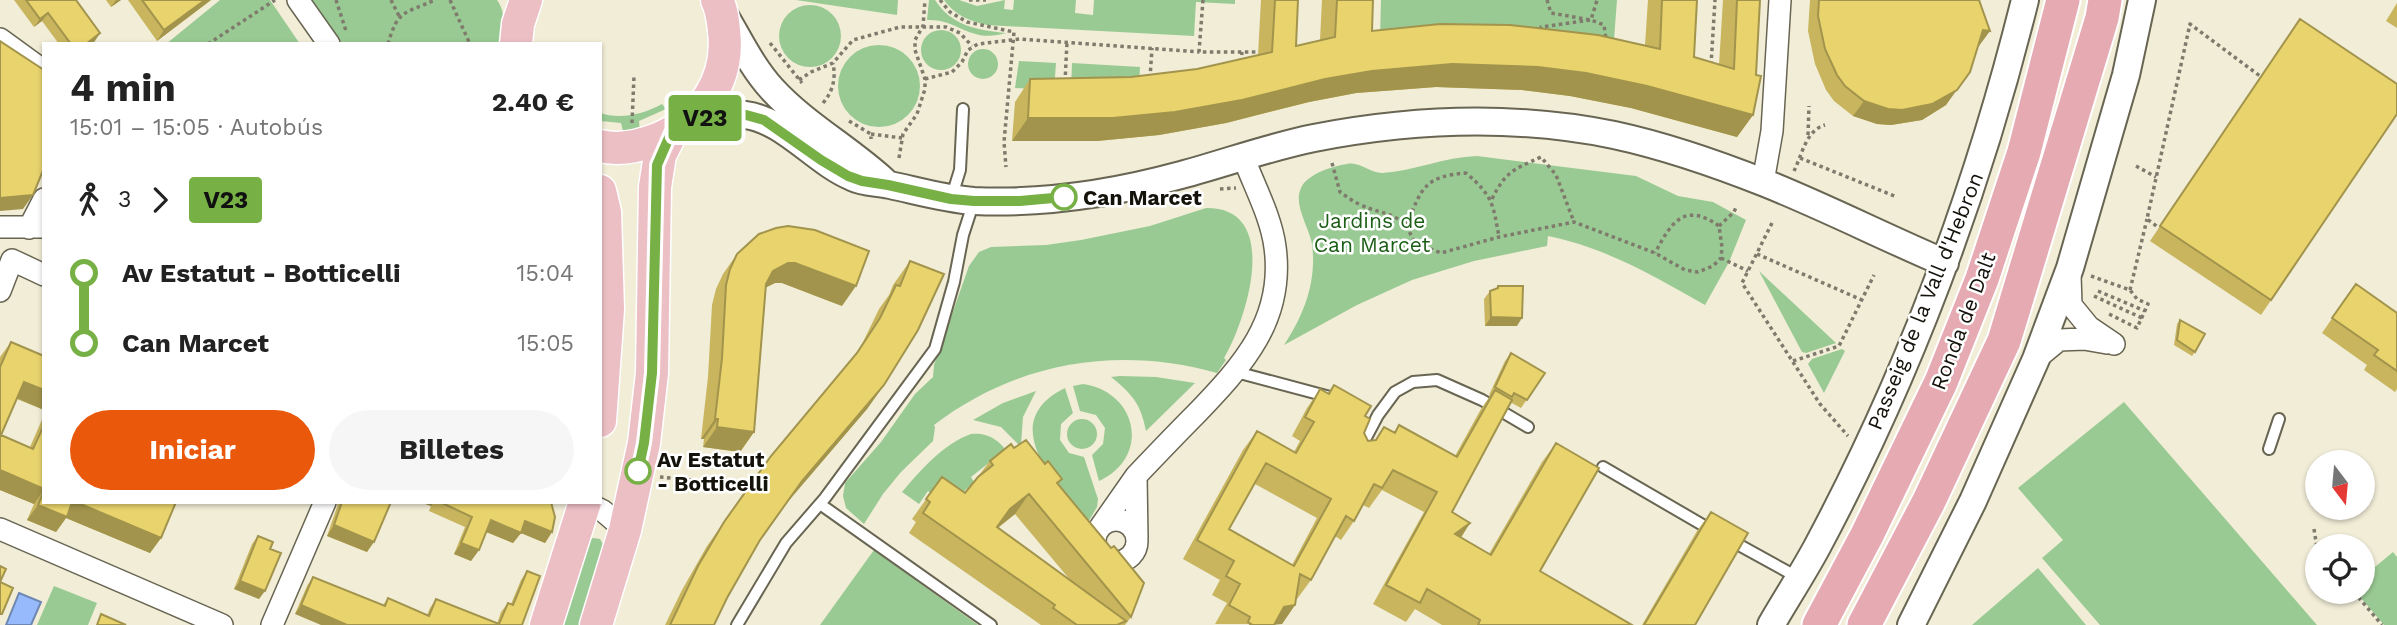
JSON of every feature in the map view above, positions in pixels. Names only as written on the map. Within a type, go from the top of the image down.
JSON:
[{"type":"highway","name":"Ronda de Dalt","points":[[1819,625],[1867,536],[1941,382],[1966,318],[2024,152],[2063,0]]},
{"type":"highway","name":"Ronda de Dalt","points":[[1864,625],[1929,502],[2004,341],[2105,0]]},
{"type":"main road","points":[[596,625],[625,530],[644,443],[652,373],[657,165],[682,126],[711,96],[723,68],[726,45],[718,4]]},
{"type":"main road","points":[[602,146],[624,148],[648,143],[682,126]]},
{"type":"main road","points":[[602,199],[605,212],[608,309],[602,393]]},
{"type":"main road","points":[[546,625],[584,504]]},
{"type":"street","points":[[298,0],[338,39]]},
{"type":"street","points":[[1763,182],[1772,131],[1780,0]]},
{"type":"street","name":"Passeig de la Vall d'Hebron","points":[[1771,625],[1817,547],[1893,390],[1945,262],[1982,156],[2025,0]]},
{"type":"street","points":[[2036,359],[2059,340],[2084,339],[2114,344],[2089,327],[2071,305],[2142,0]]},
{"type":"street","points":[[718,4],[758,73],[772,89],[827,138],[888,185]]},
{"type":"street","points":[[0,39],[42,70]]},
{"type":"street","points":[[682,126],[746,115],[764,120],[848,176],[862,181],[963,200],[1020,201],[1100,191],[1176,177],[1313,138],[1372,129],[1453,121],[1528,124],[1615,135],[1710,163],[1763,182],[1945,262]]},
{"type":"street","points":[[1136,475],[1137,546],[1129,557],[1122,561],[1108,561],[1095,545],[1097,532],[1136,475],[1236,372],[1252,349],[1264,324],[1275,287],[1272,228],[1243,156]]},
{"type":"street","points":[[0,227],[36,228],[42,206]]},
{"type":"street","points":[[0,291],[12,260],[42,274]]},
{"type":"street","points":[[1911,625],[1973,501],[2078,271]]},
{"type":"street","points":[[272,625],[324,504]]},
{"type":"street","points":[[589,504],[603,511],[625,530]]},
{"type":"street","points":[[1101,526],[1106,522],[1119,520],[1131,526],[1137,538]]},
{"type":"street","points":[[0,530],[222,625]]},
{"type":"street","points":[[1926,596],[1928,625]]},
{"type":"lane","points":[[737,625],[786,543],[820,504],[935,349],[954,282],[963,235],[960,170],[963,109]]},
{"type":"lane","points":[[1236,372],[1339,399]]},
{"type":"lane","points":[[1358,453],[1373,413],[1395,393],[1413,382],[1437,380],[1482,400],[1528,427]]},
{"type":"lane","points":[[2269,449],[2279,419]]},
{"type":"lane","points":[[1603,467],[1798,578]]},
{"type":"lane","points":[[820,504],[991,625]]},
{"type":"path","points":[[211,42],[275,0]]},
{"type":"path","points":[[336,0],[346,24],[338,39]]},
{"type":"path","points":[[391,0],[399,16]]},
{"type":"path","points":[[389,42],[399,16],[435,0]]},
{"type":"path","points":[[450,0],[469,42]]},
{"type":"path","points":[[898,158],[902,138],[922,102],[925,79],[915,50],[915,40],[923,26],[925,0]]},
{"type":"path","points":[[940,0],[950,12],[967,22],[1014,32],[1003,142],[1006,167]]},
{"type":"path","points":[[969,0],[986,0]]},
{"type":"path","points":[[1199,52],[1203,0]]},
{"type":"path","points":[[1547,0],[1551,13],[1604,25],[1606,43],[1597,41]]},
{"type":"path","points":[[1591,20],[1597,0]]},
{"type":"path","points":[[1711,71],[1715,0]]},
{"type":"path","points":[[1541,34],[1541,26],[1591,20]]},
{"type":"path","points":[[2130,290],[2190,23],[2271,85]]},
{"type":"path","points":[[799,80],[810,72],[833,64],[847,46],[860,37],[900,27],[946,27],[960,33],[972,46]]},
{"type":"path","points":[[925,79],[958,68],[972,46],[1014,40],[1199,52],[1258,52]]},
{"type":"path","points":[[768,41],[804,86]]},
{"type":"path","points":[[1065,83],[1067,42]]},
{"type":"path","points":[[1149,90],[1152,48]]},
{"type":"path","points":[[1241,72],[1242,52]]},
{"type":"path","points":[[833,64],[834,84],[823,103],[833,110]]},
{"type":"path","points":[[632,123],[634,76]]},
{"type":"path","points":[[1792,177],[1808,137],[1809,106]]},
{"type":"path","points":[[842,118],[871,134],[902,138]]},
{"type":"path","points":[[1808,137],[1818,127],[1825,125]]},
{"type":"path","points":[[870,148],[871,134]]},
{"type":"path","points":[[1492,199],[1501,180],[1510,172],[1541,157],[1556,175],[1574,222]]},
{"type":"path","points":[[1800,158],[1896,197]]},
{"type":"path","points":[[1332,163],[1340,192],[1358,204],[1384,211],[1407,225],[1415,243],[1441,253],[1499,237],[1574,222],[1655,253],[1691,272],[1704,271],[1721,258],[1719,226],[1706,217],[1684,216],[1671,224],[1655,253]]},
{"type":"path","points":[[2136,166],[2157,177]]},
{"type":"path","points":[[1407,225],[1416,202],[1429,182],[1447,174],[1466,173],[1492,199],[1499,237]]},
{"type":"path","points":[[1719,226],[1734,212],[1736,206]]},
{"type":"path","points":[[2147,219],[2169,234]]},
{"type":"path","points":[[1772,223],[1742,283],[1820,404],[1852,441]]},
{"type":"path","points":[[1757,254],[1862,300]]},
{"type":"path","points":[[1721,258],[1748,271]]},
{"type":"path","points":[[2078,271],[2130,290],[2137,299],[2148,304],[2137,328],[2125,321]]},
{"type":"path","points":[[1792,361],[1839,346],[1874,275]]},
{"type":"path","points":[[2098,291],[2145,311]]},
{"type":"path","points":[[2094,296],[2142,318]]},
{"type":"path","points":[[658,477],[735,484]]},
{"type":"path","points":[[2315,529],[2316,534]]},
{"type":"path","points":[[2364,604],[2382,625]]},
{"type":"green space","points":[[220,0],[270,0],[299,42],[168,42]]},
{"type":"green space","points":[[307,0],[497,0],[503,16],[500,42],[336,42]]},
{"type":"green space","points":[[796,0],[898,0],[897,15]]},
{"type":"green space","points":[[929,0],[935,0],[949,16],[966,25],[1006,33],[982,35],[938,20],[927,20]]},
{"type":"green space","points":[[944,0],[959,0],[977,6],[1005,0],[1004,9],[1013,10],[1014,0],[1076,0],[1075,13],[1093,15],[1094,0],[1235,0],[1235,4],[1196,2],[1194,36],[987,25],[963,17]]},
{"type":"green space","points":[[1381,0],[1617,0],[1613,53],[1380,38]]},
{"type":"green space","points":[[810,5],[832,14],[841,36],[832,58],[810,67],[788,58],[779,36],[788,14]]},
{"type":"green space","points":[[941,30],[949,31],[955,36],[960,42],[960,58],[955,64],[949,69],[941,70],[933,69],[927,64],[922,58],[921,50],[922,42],[927,36],[933,31]]},
{"type":"green space","points":[[871,45],[887,45],[902,52],[913,63],[920,78],[917,102],[908,115],[887,127],[871,127],[856,120],[845,109],[838,94],[838,78],[845,63],[856,52]]},
{"type":"green space","points":[[983,49],[994,53],[998,64],[994,75],[983,79],[972,75],[968,64],[972,53]]},
{"type":"green space","points":[[1019,61],[1056,63],[1054,90],[1015,88]]},
{"type":"green space","points":[[1072,63],[1140,67],[1139,85],[1071,89]]},
{"type":"green space","points":[[662,104],[666,109],[639,121],[640,132],[624,135],[621,123],[602,121],[602,114],[616,116],[648,111]]},
{"type":"green space","name":"Jardins de Can Marcet","points":[[1477,156],[1636,176],[1678,196],[1713,202],[1746,220],[1729,262],[1705,305],[1609,255],[1548,236],[1547,246],[1474,261],[1412,280],[1357,305],[1284,345],[1303,310],[1313,271],[1312,244],[1299,202],[1304,183],[1321,171],[1347,164],[1356,164],[1382,173]]},
{"type":"green space","points":[[1206,208],[1230,213],[1244,226],[1251,245],[1252,269],[1248,294],[1233,341],[1224,358],[1226,360],[1217,373],[1143,360],[1069,365],[1033,373],[999,386],[934,425],[933,441],[901,472],[864,524],[846,508],[843,496],[845,483],[881,442],[915,394],[933,377],[934,365],[969,266],[979,252],[991,247],[1046,245],[1081,240],[1150,226]]},
{"type":"green space","points":[[1759,271],[1836,343],[1802,352]]},
{"type":"green space","points":[[1842,349],[1845,351],[1824,393],[1808,364],[1812,359]]},
{"type":"green space","points":[[1111,377],[1156,377],[1195,383],[1146,431],[1134,400]]},
{"type":"green space","points":[[1083,384],[1102,389],[1116,399],[1126,412],[1131,427],[1131,442],[1126,457],[1115,470],[1099,481],[1092,455],[1103,444],[1105,428],[1096,415],[1080,411],[1073,386]]},
{"type":"green space","points":[[1065,388],[1073,413],[1061,424],[1060,440],[1069,453],[1084,457],[1098,499],[1097,507],[1087,524],[1049,473],[1038,454],[1033,436],[1034,419],[1044,402]]},
{"type":"green space","points":[[1036,391],[1023,417],[1019,445],[1001,427],[973,420],[1003,403]]},
{"type":"green space","points":[[2124,402],[2317,625],[2100,625],[2042,558],[2063,540],[2018,488]]},
{"type":"green space","points":[[1082,419],[1088,420],[1096,428],[1096,440],[1088,448],[1082,449],[1076,448],[1068,440],[1067,434],[1068,428],[1076,420]]},
{"type":"green space","points":[[971,434],[983,434],[993,438],[1009,454],[995,458],[971,477],[974,482],[951,507],[928,491],[919,504],[902,492],[942,451]]},
{"type":"green space","points":[[600,539],[604,546],[584,625],[558,625],[586,541]]},
{"type":"green space","points":[[874,550],[978,625],[820,625]]},
{"type":"green space","points":[[2393,552],[2397,557],[2397,625],[2384,625],[2366,604],[2375,604],[2375,567]]},
{"type":"green space","points":[[2038,568],[2086,625],[1972,625]]},
{"type":"green space","points":[[54,586],[97,603],[88,625],[37,625]]},
{"type":"water","points":[[19,593],[41,602],[31,625],[6,625]]},
{"type":"building","points":[[26,0],[76,0],[100,33],[89,42],[70,42],[48,13],[40,19]]},
{"type":"building","points":[[142,0],[205,0],[164,30]]},
{"type":"building","points":[[1275,0],[1298,0],[1296,46],[1335,37],[1337,0],[1373,0],[1372,31],[1440,24],[1510,25],[1598,35],[1660,49],[1662,0],[1697,0],[1694,57],[1734,69],[1737,0],[1760,0],[1756,75],[1761,76],[1753,115],[1647,86],[1586,73],[1538,67],[1452,64],[1372,71],[1325,79],[1242,100],[1175,112],[1113,118],[1028,118],[1030,79],[1131,77],[1197,69],[1272,52]]},
{"type":"building","points":[[1819,0],[1979,0],[1990,31],[1983,30],[1970,72],[1957,90],[1932,104],[1902,110],[1888,109],[1864,101],[1845,86],[1837,75],[1825,49],[1818,16]]},
{"type":"building","points":[[2300,19],[2397,84],[2397,114],[2271,300],[2160,226]]},
{"type":"building","points":[[0,41],[42,69],[42,173],[33,195],[0,198]]},
{"type":"building","points":[[788,226],[815,230],[869,251],[856,286],[795,263],[788,263],[773,271],[766,284],[754,432],[717,427],[718,419],[715,419],[726,285],[730,269],[737,254],[759,234]]},
{"type":"building","points":[[910,261],[944,274],[918,330],[884,385],[802,481],[760,540],[714,625],[670,625],[698,566],[724,522],[771,456],[857,353],[880,318],[896,285],[900,286]]},
{"type":"building","points":[[2356,284],[2397,313],[2397,371],[2374,355],[2378,350],[2332,318]]},
{"type":"building","points":[[1498,286],[1523,286],[1522,318],[1491,317],[1490,291]]},
{"type":"building","points":[[2180,320],[2205,334],[2195,352],[2177,340]]},
{"type":"building","points":[[11,342],[42,355],[42,389],[24,382],[1,435],[33,449],[42,429],[42,488],[0,470],[0,367]]},
{"type":"building","points":[[1511,353],[1545,373],[1527,400],[1514,393],[1512,397],[1495,387]]},
{"type":"building","points":[[1334,385],[1371,406],[1365,416],[1370,419],[1364,433],[1368,441],[1376,440],[1384,427],[1395,433],[1399,425],[1457,457],[1495,390],[1512,400],[1452,512],[1470,523],[1455,534],[1491,555],[1556,443],[1599,468],[1540,571],[1632,625],[1478,625],[1480,620],[1427,589],[1420,603],[1386,585],[1437,492],[1393,470],[1382,488],[1374,484],[1354,521],[1346,516],[1311,580],[1300,574],[1295,605],[1284,607],[1274,625],[1250,625],[1250,617],[1229,605],[1240,584],[1226,576],[1234,561],[1197,540],[1257,431],[1296,453],[1314,422],[1305,417],[1320,389],[1329,394]],"holes":[[[1266,463],[1331,499],[1294,566],[1229,529]]]},
{"type":"building","points":[[1026,440],[1045,464],[1048,461],[1062,479],[1057,483],[1144,583],[1131,617],[1029,494],[1010,509],[997,527],[1126,621],[1117,625],[1077,625],[1053,608],[1055,605],[923,513],[930,502],[926,499],[942,477],[965,493],[978,477],[993,465],[990,461],[1011,444],[1014,448]]},
{"type":"building","points":[[42,496],[42,504],[71,504],[67,517],[38,505]]},
{"type":"building","points":[[81,504],[175,504],[161,538]]},
{"type":"building","points":[[341,504],[390,504],[374,542],[334,525]]},
{"type":"building","points":[[444,504],[552,504],[555,517],[552,532],[525,521],[521,533],[491,520],[479,550],[461,543],[472,517]]},
{"type":"building","points":[[1711,512],[1748,533],[1695,625],[1644,625]]},
{"type":"building","points":[[258,536],[273,542],[270,549],[281,553],[265,591],[240,581]]},
{"type":"building","points":[[0,566],[6,569],[0,582]]},
{"type":"building","points":[[527,571],[540,576],[522,625],[347,625],[301,605],[313,577],[385,606],[388,598],[429,616],[436,599],[499,624],[508,603],[513,605]]},
{"type":"building","points":[[0,582],[13,588],[2,614],[0,614]]},
{"type":"building","points":[[101,614],[126,625],[97,625]]},
{"type":"bus line","name":"V23","points":[[638,471],[652,373],[657,165],[671,133],[692,119],[746,115],[764,120],[821,160],[862,181],[974,201],[1064,197]]},
{"type":"place","name":"Can Marcet","points":[[1064,197]]},
{"type":"place","name":"Av Estatut - Botticelli","points":[[638,471]]}]
